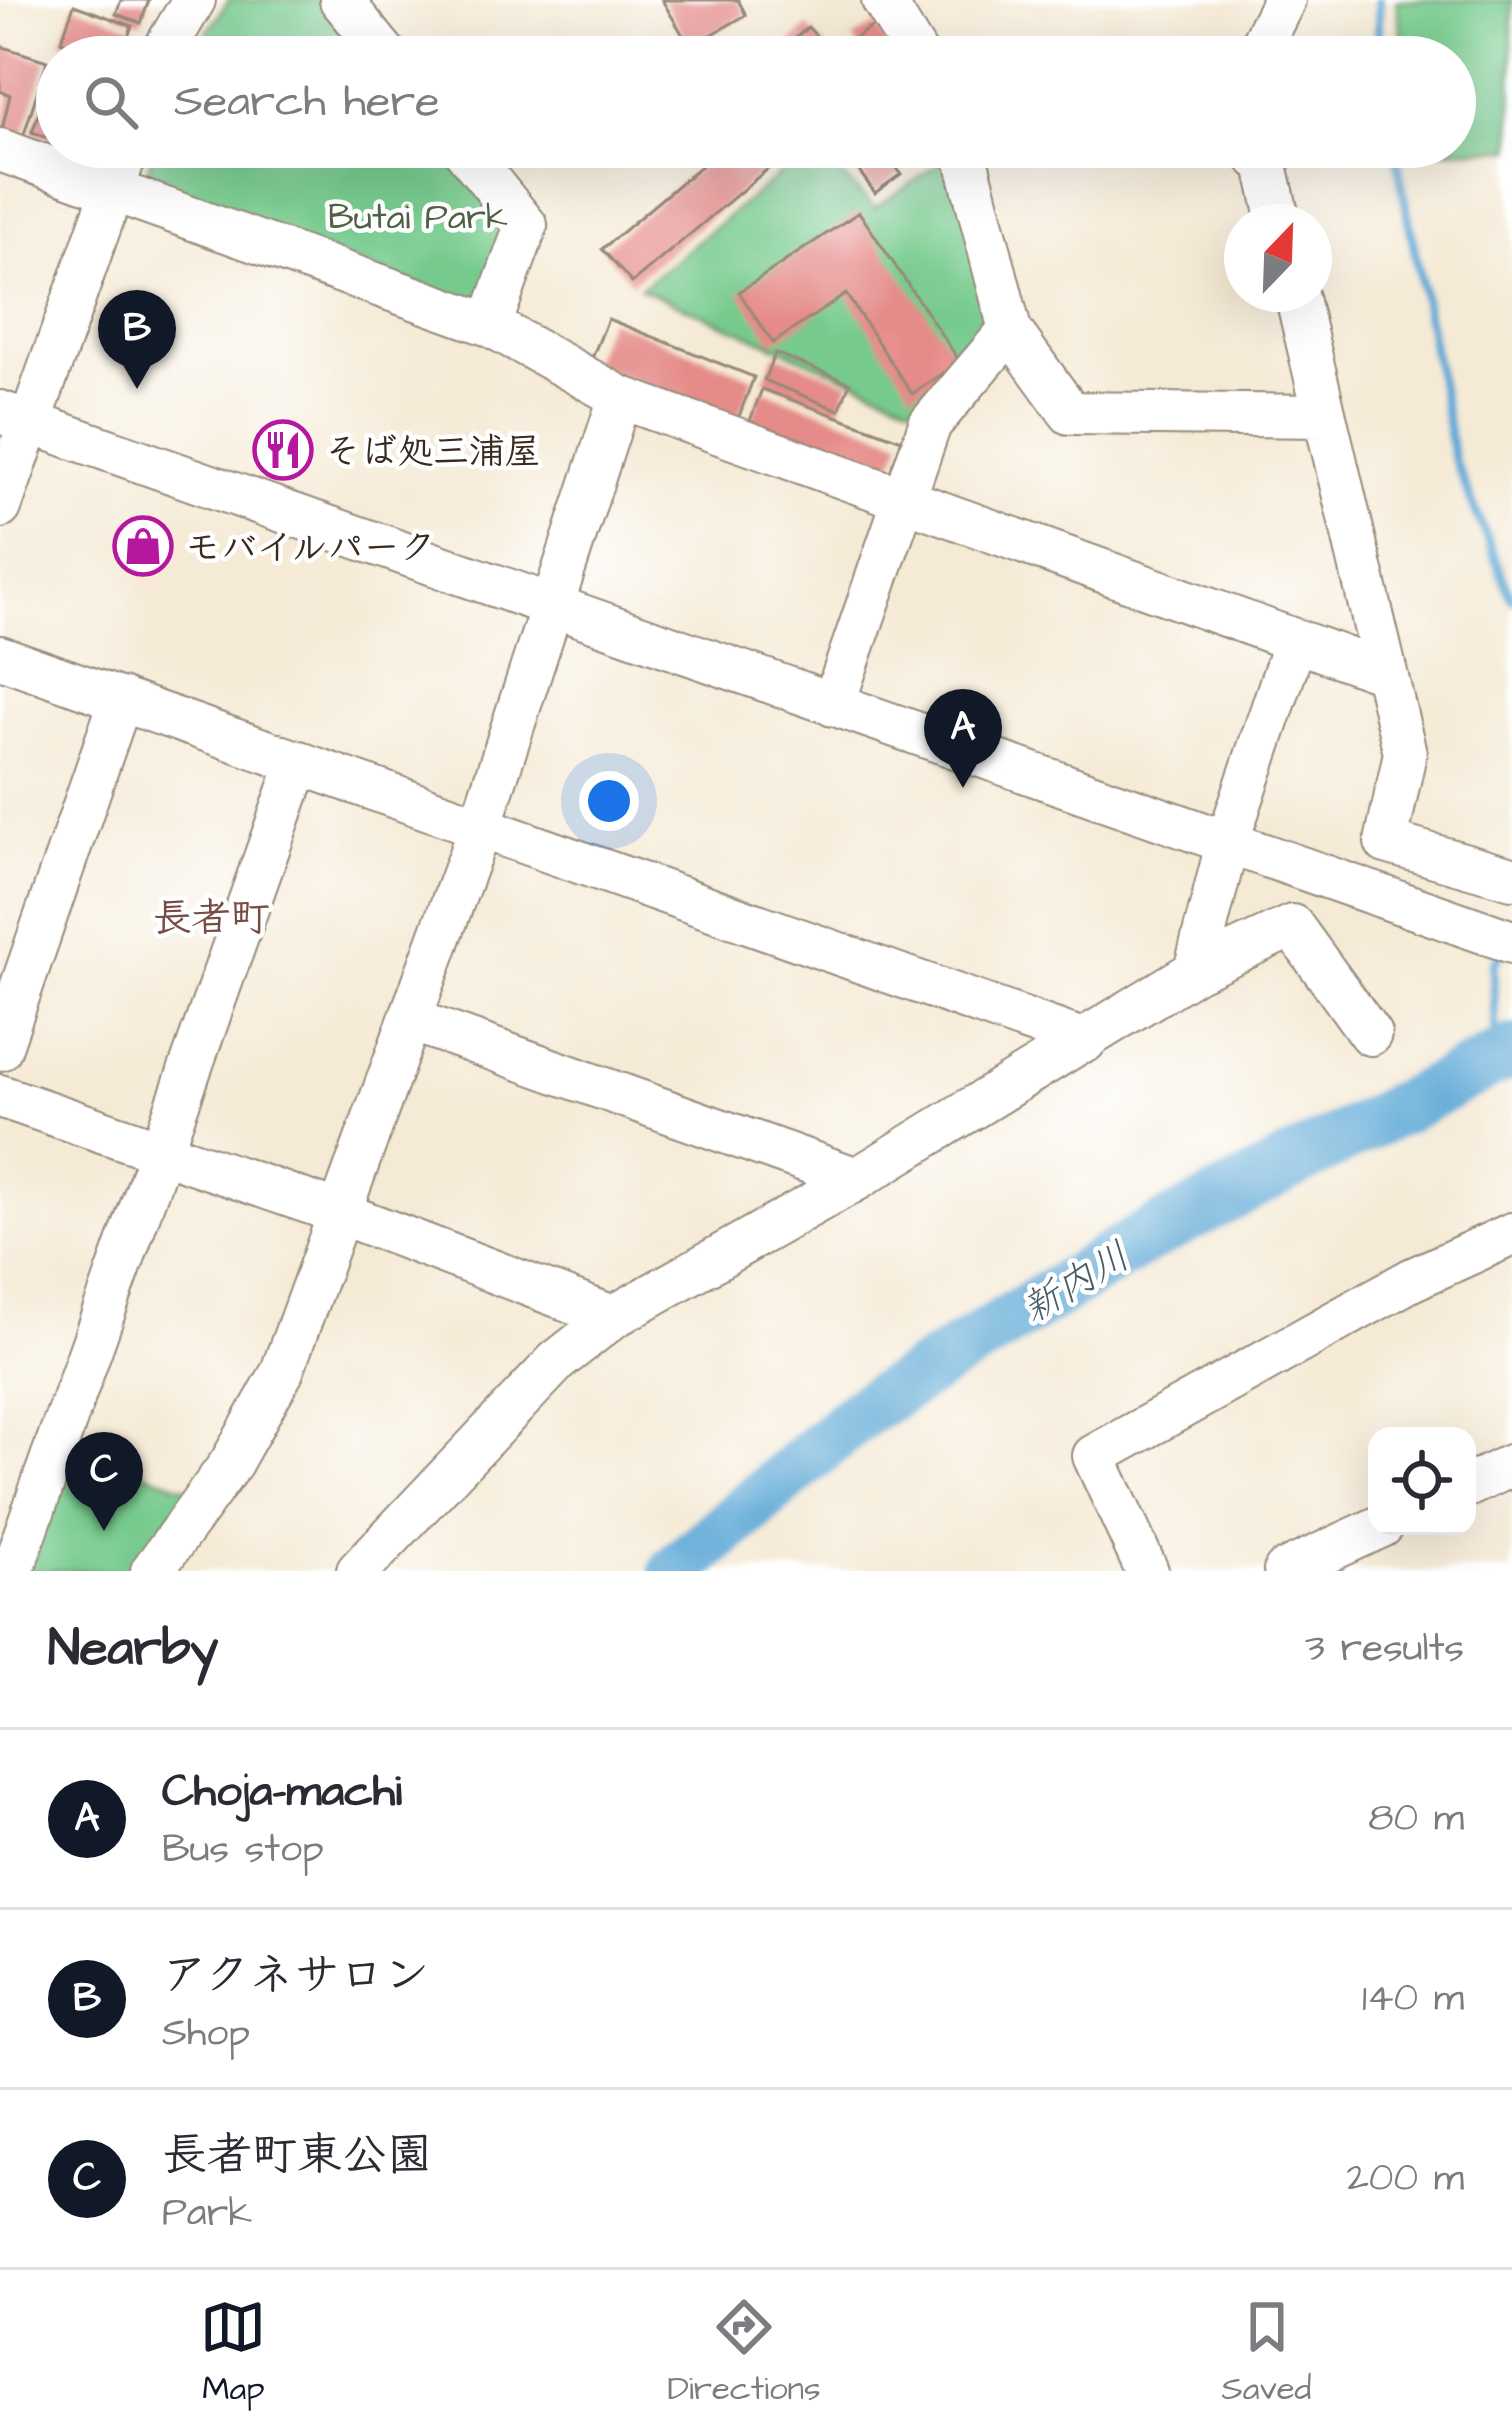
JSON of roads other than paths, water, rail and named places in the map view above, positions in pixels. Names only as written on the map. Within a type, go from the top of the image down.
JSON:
[{"type":"street","points":[[173,36],[194,0]]},
{"type":"street","points":[[341,0],[371,36]]},
{"type":"street","points":[[884,0],[905,36]]},
{"type":"street","points":[[1266,36],[1285,0]]},
{"type":"street","points":[[0,150],[36,163]]},
{"type":"street","points":[[50,168],[490,325],[620,397],[1383,672]]},
{"type":"street","points":[[0,507],[15,418],[120,168]]},
{"type":"street","points":[[479,168],[526,226],[490,325]]},
{"type":"street","points":[[968,168],[1010,330],[1070,413],[1325,416]]},
{"type":"street","points":[[1267,168],[1275,204]]},
{"type":"street","points":[[1300,312],[1405,753],[1386,842],[1512,878]]},
{"type":"street","points":[[833,705],[930,424],[1010,330]]},
{"type":"street","points":[[152,1571],[232,1463],[281,1374],[480,826],[620,397]]},
{"type":"street","points":[[15,418],[1512,942]]},
{"type":"street","points":[[1195,971],[1228,841],[1295,641]]},
{"type":"street","points":[[0,657],[1085,1041]]},
{"type":"street","points":[[0,1049],[121,699]]},
{"type":"street","points":[[12,1571],[298,762]]},
{"type":"street","points":[[358,1571],[557,1361],[613,1317],[857,1179],[1195,971],[1292,926],[1370,1034]]},
{"type":"street","points":[[411,1020],[857,1179]]},
{"type":"street","points":[[0,1096],[340,1213],[613,1317]]},
{"type":"street","points":[[1147,1571],[1094,1456],[1411,1280],[1512,1234]]},
{"type":"street","points":[[1476,1482],[1512,1466]]},
{"type":"street","points":[[1285,1571],[1368,1532]]},
{"type":"waterway","points":[[1378,36],[1379,0]]},
{"type":"waterway","points":[[1399,168],[1454,459],[1512,599]]},
{"type":"waterway","points":[[1496,1058],[1493,964],[1502,952]]},
{"type":"waterway","name":"新内川","points":[[676,1571],[862,1411],[1138,1242],[1512,1051]]},
{"type":"place","name":"アクネサロン","points":[[137,389]]},
{"type":"place","name":"そば処三浦屋","points":[[283,450]]},
{"type":"place","name":"モバイルパーク","points":[[143,546]]},
{"type":"place","name":"Choja-machi","points":[[963,788]]},
{"type":"place","name":"長者町東公園","points":[[104,1531]]},
{"type":"district","name":"長者町","points":[[211,916]]},
{"type":"park label","name":"Butai Park","points":[[418,215]]}]
